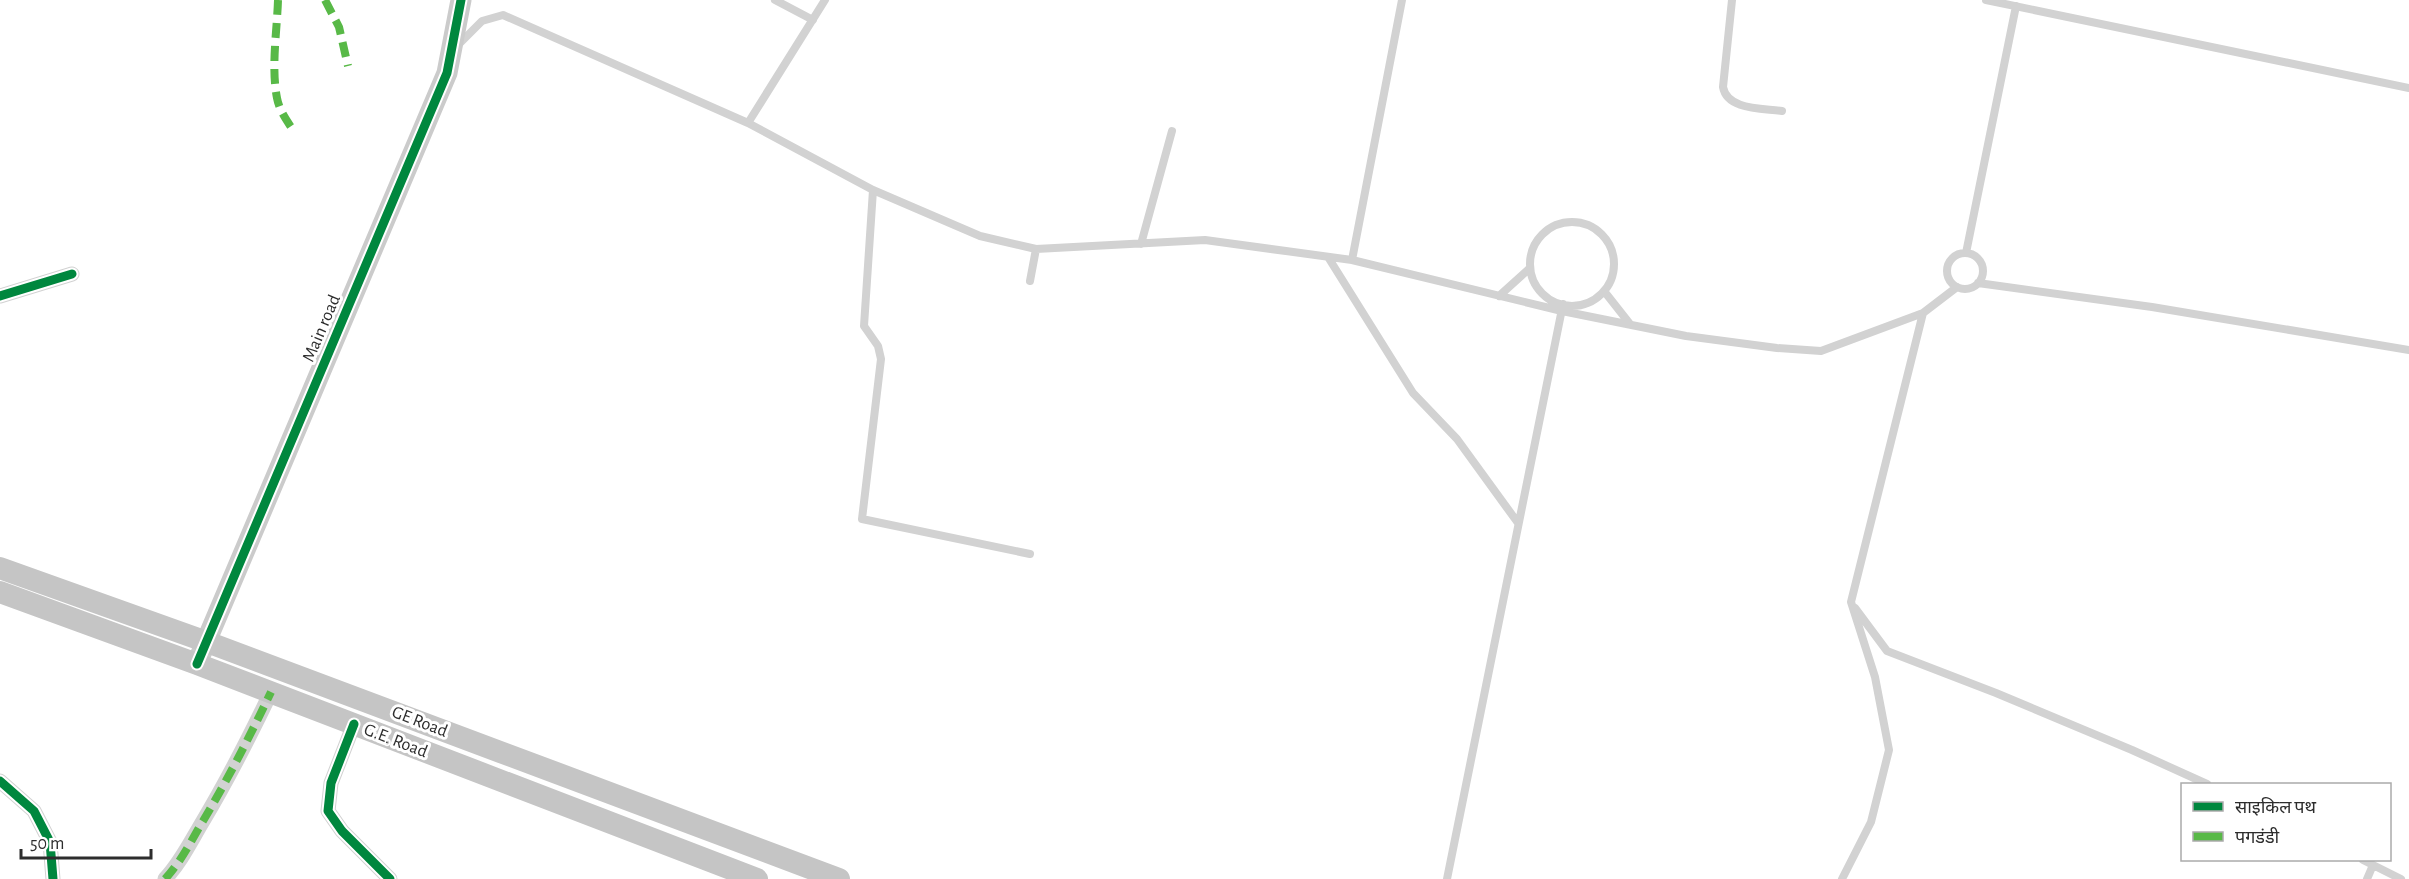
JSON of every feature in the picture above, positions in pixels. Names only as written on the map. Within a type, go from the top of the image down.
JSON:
[{"type":"main road","name":"GE Road","points":[[0,568],[207,642],[839,879]]},
{"type":"main road","name":"G.E. Road","points":[[0,592],[271,692],[758,879]]},
{"type":"street","name":"Main road","points":[[197,664],[447,73],[461,0]]},
{"type":"street","points":[[0,296],[72,274]]},
{"type":"street","points":[[165,879],[176,866],[219,793],[248,741],[271,692]]},
{"type":"street","points":[[354,724],[331,783],[328,811],[342,831],[390,879]]},
{"type":"street","points":[[0,782],[34,811],[50,842],[53,879]]},
{"type":"lane","points":[[775,0],[813,20]]},
{"type":"lane","points":[[748,123],[825,0]]},
{"type":"lane","points":[[1352,260],[1401,0]]},
{"type":"lane","points":[[1732,0],[1724,94],[1727,99],[1739,104],[1782,111]]},
{"type":"lane","points":[[1986,0],[2409,88]]},
{"type":"lane","points":[[1966,254],[2016,6]]},
{"type":"lane","points":[[451,52],[482,21],[502,15],[748,123],[873,190],[980,236],[1036,249],[1205,240],[1352,260],[1499,296],[1697,337],[1777,348],[1821,351],[1923,313],[1957,286]]},
{"type":"lane","points":[[1141,244],[1172,131]]},
{"type":"lane","points":[[873,190],[864,326],[878,346],[881,359],[862,519],[1030,554]]},
{"type":"lane","points":[[1574,222],[1588,225],[1604,237],[1613,254],[1610,280],[1604,291],[1594,300],[1563,308],[1542,294],[1534,283],[1530,268],[1533,247],[1546,230],[1560,224],[1574,222]]},
{"type":"lane","points":[[1030,281],[1036,249]]},
{"type":"lane","points":[[1978,283],[1983,272],[1980,261],[1966,254],[1954,257],[1948,267],[1949,278],[1957,286],[1968,288],[1978,283],[2152,308],[2409,350]]},
{"type":"lane","points":[[1328,257],[1413,393],[1457,439],[1518,522]]},
{"type":"lane","points":[[1499,296],[1530,268]]},
{"type":"lane","points":[[1604,291],[1630,324]]},
{"type":"lane","points":[[1447,879],[1563,308]]},
{"type":"lane","points":[[1842,879],[1871,822],[1889,750],[1875,677],[1851,602],[1923,313]]},
{"type":"lane","points":[[1851,602],[1887,651],[2017,702],[2205,783]]},
{"type":"lane","points":[[2365,861],[2401,879]]},
{"type":"lane","points":[[2367,879],[2373,865]]},
{"type":"marked path","points":[[278,0],[274,62],[275,86],[279,106],[291,127]]},
{"type":"marked path","points":[[325,0],[339,27],[348,66]]},
{"type":"marked path","points":[[165,879],[181,858],[212,805],[271,692]]},
{"type":"cycle path","points":[[197,664],[447,73],[461,0]]},
{"type":"cycle path","points":[[0,296],[72,274]]},
{"type":"cycle path","points":[[354,724],[331,783],[328,811],[342,831],[390,879]]},
{"type":"cycle path","points":[[0,781],[34,811],[50,842],[53,879]]}]
